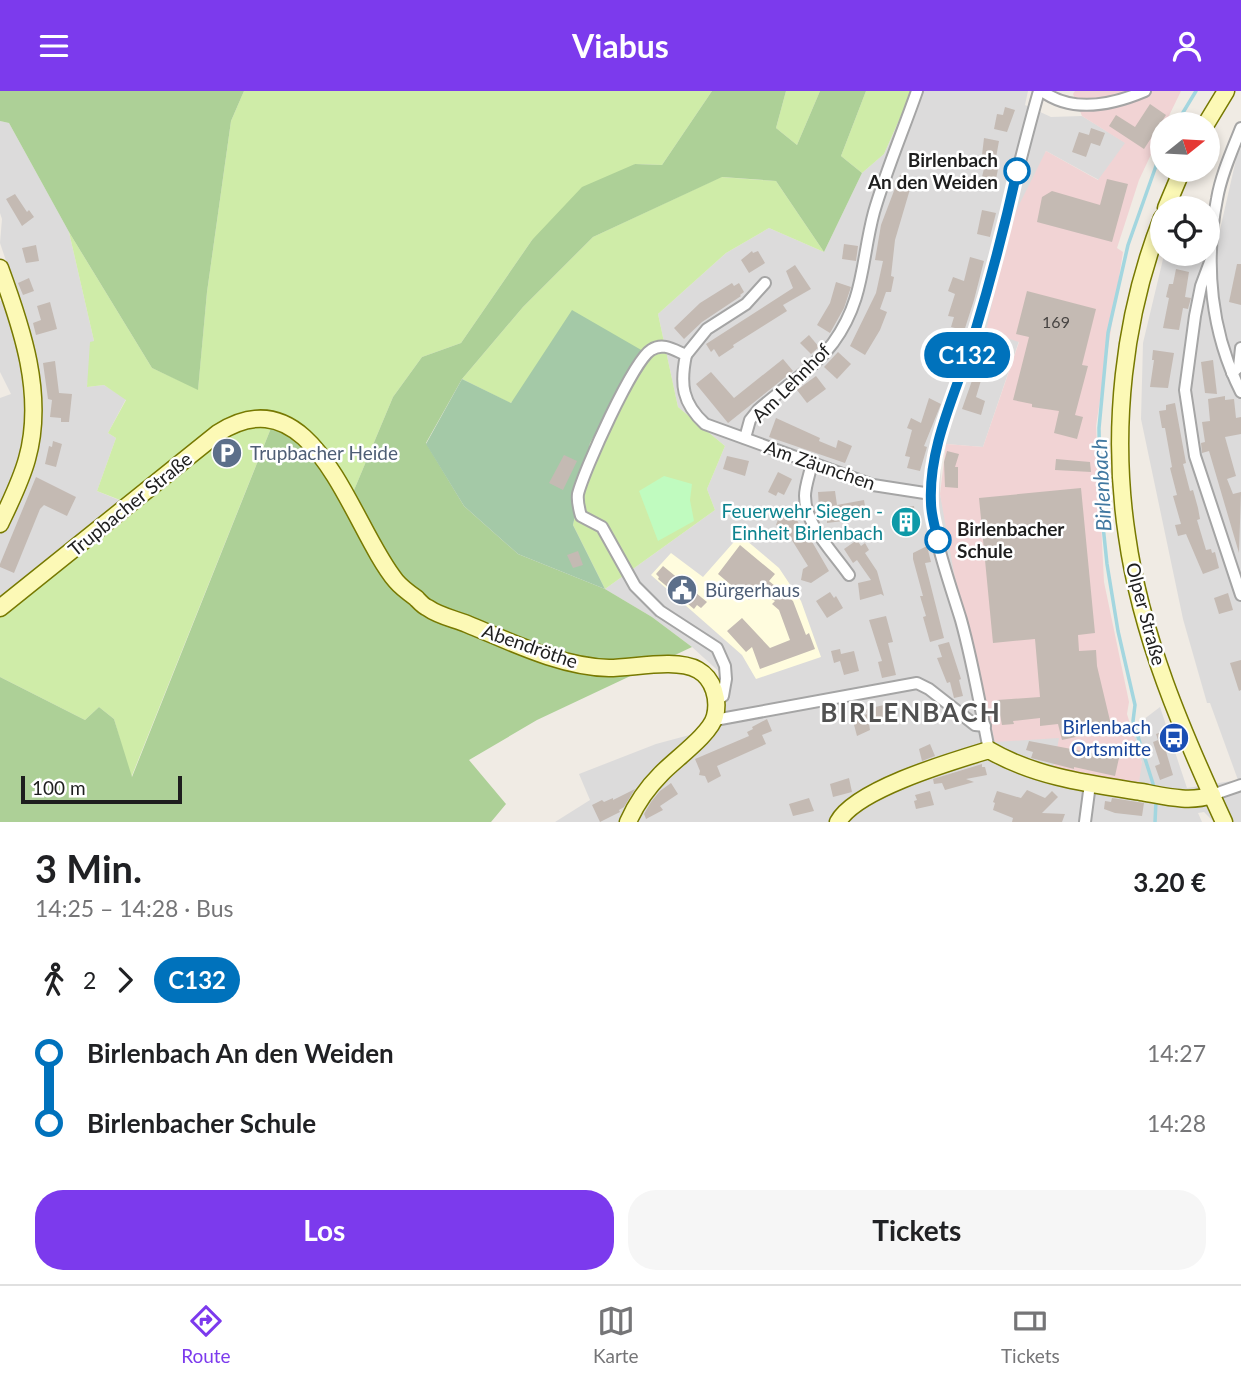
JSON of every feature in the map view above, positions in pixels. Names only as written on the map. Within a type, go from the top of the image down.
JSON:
[{"type":"street","name":"Am Lehnhof","points":[[745,438],[750,419],[823,354],[852,310],[860,289],[875,210],[917,91]]},
{"type":"street","points":[[989,750],[970,653],[933,518],[931,494],[940,435],[974,335],[1040,91],[1065,102],[1096,105],[1145,91]]},
{"type":"street","points":[[1213,112],[1226,91]]},
{"type":"street","points":[[1218,196],[1241,128]]},
{"type":"street","name":"Olper Straße","points":[[1150,257],[1137,300],[1125,367],[1121,424],[1127,536],[1152,644],[1171,698],[1224,822]]},
{"type":"street","points":[[1208,266],[1195,316],[1185,390],[1195,456],[1241,595]]},
{"type":"street","points":[[1210,266],[1218,335],[1241,392]]},
{"type":"street","points":[[0,268],[27,354],[35,407],[28,458],[0,524]]},
{"type":"street","points":[[715,720],[717,700],[723,696],[726,679],[725,666],[717,648],[660,611],[635,586],[602,527],[581,516],[577,497],[601,434],[647,352],[666,346],[686,355],[707,329],[746,304],[765,283]]},
{"type":"street","points":[[1232,373],[1238,367],[1241,348]]},
{"type":"street","name":"Am Zäunchen","points":[[686,355],[681,376],[688,403],[695,415],[705,424],[873,485],[931,494]]},
{"type":"street","name":"Trupbacher Straße","points":[[0,608],[218,433],[243,420],[269,418]]},
{"type":"street","name":"Abendröthe","points":[[269,418],[282,422],[306,439],[340,485],[396,581],[428,609],[542,653],[583,665],[608,668],[678,665],[689,667],[707,677],[717,700]]},
{"type":"street","points":[[812,463],[805,494],[807,510],[814,525],[849,575]]},
{"type":"street","points":[[628,822],[646,791],[715,720],[917,683],[929,689],[975,725],[985,726]]},
{"type":"street","points":[[838,822],[848,809],[890,786],[926,770],[989,750],[1032,769],[1090,784],[1155,794],[1199,799],[1241,785]]},
{"type":"street","points":[[1085,822],[1090,784]]},
{"type":"shaded area","points":[[912,91],[1028,91],[1025,105],[1051,117],[1082,116],[1126,143],[1099,180],[1046,151],[986,331],[1019,341],[983,447],[946,444],[941,465],[940,494],[945,516],[1060,738],[1053,770],[1142,763],[1130,726],[1139,723],[1160,707],[1187,788],[1238,780],[1210,703],[1207,703],[1183,619],[1141,419],[1143,343],[1161,266],[1220,266],[1220,230],[1237,155],[1241,148],[1241,822],[1214,822],[1204,812],[1198,813],[1202,822],[555,822],[590,800],[579,774],[656,744],[697,733],[724,714],[726,678],[692,647],[652,617],[605,589],[715,510],[707,489],[725,446],[678,407],[658,314],[726,253],[769,228],[824,252],[862,173],[884,154]]},
{"type":"shaded area","points":[[1075,91],[1181,91],[1171,112],[1150,112],[1150,157],[1139,180],[1117,248],[1123,252],[1096,426],[1104,582],[1129,702],[1127,714],[1142,763],[1139,782],[1053,770],[1059,738],[995,742],[954,573],[940,494],[946,444],[983,447],[1019,342],[986,331],[1009,225],[1046,151],[1098,180],[1125,143],[1082,116],[1073,94]]},
{"type":"shaded area","points":[[0,121],[9,123],[69,232],[94,341],[87,387],[104,385],[126,399],[108,433],[116,438],[97,491],[126,503],[0,614],[0,398],[11,394],[0,372],[0,301],[18,296],[0,243]]},
{"type":"shaded area","points":[[740,535],[779,568],[801,601],[821,657],[756,679],[742,655],[651,575],[671,553],[703,577]]},
{"type":"green space","points":[[0,91],[244,91],[231,121],[207,292],[198,390],[152,368],[69,232],[9,123],[0,121]]},
{"type":"green space","points":[[244,91],[712,91],[662,165],[635,164],[532,240],[461,343],[422,357],[393,397],[352,495],[277,413],[131,778],[114,719],[99,707],[85,720],[0,677],[0,614],[125,502],[97,491],[116,438],[108,433],[126,400],[104,385],[87,387],[90,342],[94,341],[69,232],[152,368],[198,389],[207,292],[231,121]]},
{"type":"green space","points":[[712,91],[786,91],[776,128],[797,145],[820,91],[866,91],[841,156],[862,173],[824,252],[776,181],[722,177],[593,237],[523,307],[462,379],[426,443],[464,506],[518,554],[605,589],[652,617],[692,647],[537,720],[469,760],[506,804],[491,822],[0,822],[0,677],[85,720],[99,707],[114,719],[132,777],[277,413],[352,495],[393,397],[422,357],[461,343],[532,240],[582,187],[635,164],[662,165]]},
{"type":"green space","points":[[786,91],[820,91],[797,145],[776,128]]},
{"type":"green space","points":[[866,91],[912,91],[884,154],[862,173],[841,156]]},
{"type":"green space","points":[[721,177],[776,181],[824,252],[769,228],[726,253],[658,314],[678,407],[725,446],[707,489],[715,510],[605,589],[573,525],[590,443],[642,351],[510,403],[462,379],[523,307],[593,237]]},
{"type":"green space","points":[[572,310],[643,351],[590,443],[573,525],[605,589],[518,554],[464,506],[426,444],[462,379],[511,403]]},
{"type":"green space","points":[[664,476],[692,484],[690,500],[694,521],[658,541],[639,491]]},
{"type":"building","points":[[1150,104],[1162,112],[1150,112],[1150,140],[1144,149],[1109,126],[1116,115],[1135,127]]},
{"type":"building","points":[[1005,107],[1015,110],[1007,132],[994,129],[997,114],[1003,115]]},
{"type":"building","points":[[1091,128],[1105,133],[1100,146],[1091,143],[1086,157],[1072,152],[1079,132],[1089,135]]},
{"type":"building","points":[[984,138],[999,141],[995,163],[999,164],[995,184],[981,181],[987,156],[982,155]]},
{"type":"building","points":[[900,175],[913,179],[895,240],[891,276],[894,277],[891,292],[886,292],[880,309],[887,312],[865,355],[850,346],[876,293],[883,261],[875,260],[881,225]]},
{"type":"building","points":[[1107,179],[1128,184],[1112,242],[1037,222],[1042,197],[1052,191],[1100,205]]},
{"type":"building","points":[[15,194],[27,212],[29,210],[34,217],[22,226],[6,199]]},
{"type":"building","points":[[982,210],[996,213],[990,237],[977,234]]},
{"type":"building","points":[[844,244],[858,246],[856,261],[842,259]]},
{"type":"building","points":[[36,245],[39,261],[26,263],[22,248]]},
{"type":"building","points":[[752,251],[758,251],[765,263],[749,273],[741,260]]},
{"type":"building","points":[[970,257],[984,261],[951,372],[938,367],[942,355],[947,356],[955,328],[951,327],[954,317],[948,316],[955,294],[948,291],[953,277],[964,281]]},
{"type":"building","points":[[1237,264],[1241,264],[1241,305],[1229,302]]},
{"type":"building","points":[[795,265],[811,289],[783,305],[787,311],[719,357],[714,349],[711,352],[706,344],[793,288],[786,271]]},
{"type":"building","points":[[1176,269],[1189,272],[1185,297],[1191,298],[1188,309],[1183,308],[1179,330],[1163,328],[1169,298],[1166,297],[1169,284],[1173,284]]},
{"type":"building","points":[[29,278],[34,291],[23,295],[18,283]]},
{"type":"building","points":[[836,282],[851,287],[844,308],[830,333],[817,325],[830,303]]},
{"type":"building","points":[[732,283],[734,286],[739,283],[744,292],[741,296],[702,322],[684,339],[674,328],[700,303]]},
{"type":"building","points":[[1027,291],[1096,309],[1082,365],[1088,366],[1075,415],[1083,417],[1077,439],[1054,433],[1059,411],[1032,407],[1032,404],[1013,400],[1029,337],[1016,334]]},
{"type":"building","points":[[50,302],[57,329],[36,335],[33,323],[41,320],[37,306]]},
{"type":"building","points":[[809,335],[819,347],[811,354],[800,343]]},
{"type":"building","points":[[1153,350],[1174,353],[1168,388],[1150,387]]},
{"type":"building","points":[[838,352],[851,364],[837,379],[824,367]]},
{"type":"building","points":[[990,352],[1002,356],[997,372],[985,368]]},
{"type":"building","points":[[783,359],[793,371],[728,423],[696,384],[711,372],[734,398]]},
{"type":"building","points":[[1213,360],[1217,394],[1205,393],[1201,362]]},
{"type":"building","points":[[55,361],[59,393],[72,394],[69,422],[50,417],[52,400],[48,399],[43,363]]},
{"type":"building","points":[[974,375],[982,377],[976,397],[985,401],[981,415],[962,409]]},
{"type":"building","points":[[816,376],[826,389],[807,403],[797,390]]},
{"type":"building","points":[[1225,396],[1225,400],[1234,399],[1236,418],[1241,417],[1241,434],[1225,437],[1236,476],[1227,479],[1233,494],[1241,492],[1239,553],[1209,451],[1202,453],[1201,443],[1205,442],[1202,422],[1210,421],[1208,399]]},
{"type":"building","points":[[929,398],[941,404],[924,446],[927,447],[920,471],[907,468],[910,457],[905,456],[912,430],[907,428],[911,418],[921,423]]},
{"type":"building","points":[[1175,403],[1186,463],[1183,464],[1198,508],[1200,519],[1197,520],[1206,550],[1215,552],[1219,568],[1203,574],[1186,534],[1178,536],[1175,525],[1181,524],[1173,496],[1177,495],[1170,468],[1172,467],[1165,428],[1162,428],[1159,411],[1166,410],[1166,405]]},
{"type":"building","points":[[776,418],[836,448],[838,440],[852,446],[845,463],[769,437]]},
{"type":"building","points":[[53,441],[62,444],[56,467],[45,464],[49,446],[52,447]]},
{"type":"building","points":[[947,451],[959,454],[955,467],[958,467],[958,488],[945,487],[944,462]]},
{"type":"building","points":[[564,455],[577,461],[563,490],[549,483]]},
{"type":"building","points":[[727,456],[749,461],[745,476],[723,469]]},
{"type":"building","points":[[1056,459],[1090,462],[1091,472],[1055,470]]},
{"type":"building","points":[[778,472],[792,479],[784,495],[778,492],[776,496],[768,492]]},
{"type":"building","points":[[36,477],[76,497],[67,516],[44,505],[40,509],[14,573],[0,567],[0,564]]},
{"type":"building","points":[[1081,488],[1095,633],[1078,635],[1079,651],[1096,650],[1097,666],[1112,729],[1062,740],[1058,724],[1040,726],[1040,718],[1002,725],[997,700],[1040,697],[1035,639],[993,643],[979,498]]},
{"type":"building","points":[[835,491],[837,505],[864,500],[867,518],[827,523],[827,517],[823,517],[822,508],[819,508],[818,492]]},
{"type":"building","name":"Feuerwehr Siegen - Einheit Birlenbach","points":[[914,506],[917,528],[896,531],[894,516],[900,515],[899,508]]},
{"type":"building","points":[[792,509],[804,535],[807,533],[829,571],[811,583],[801,580],[803,569],[808,566],[785,529],[776,525],[780,514]]},
{"type":"building","points":[[857,540],[861,546],[865,543],[869,550],[865,553],[877,571],[884,596],[881,594],[860,600],[858,583],[871,580],[857,560],[853,563],[844,549]]},
{"type":"building","points":[[740,545],[775,574],[769,581],[793,601],[806,635],[809,633],[815,649],[760,669],[752,647],[746,652],[727,631],[742,618],[770,648],[790,640],[779,610],[772,604],[775,601],[760,592],[749,600],[718,574]]},
{"type":"building","points":[[927,546],[931,562],[925,563],[944,638],[930,642],[923,617],[926,616],[920,596],[923,596],[913,559],[913,553]]},
{"type":"building","points":[[578,551],[583,565],[573,568],[567,555]]},
{"type":"building","name":"Bürgerhaus","points":[[663,566],[707,602],[701,608],[697,605],[694,609],[658,579],[656,574]]},
{"type":"building","points":[[830,592],[834,598],[836,596],[843,608],[827,618],[816,601]]},
{"type":"building","points":[[1228,593],[1233,610],[1219,614],[1214,598]]},
{"type":"building","points":[[886,616],[893,642],[888,643],[896,675],[882,678],[878,662],[882,661],[869,620]]},
{"type":"building","points":[[949,642],[961,679],[959,680],[963,696],[954,698],[950,682],[947,683],[937,658],[942,657],[938,645]]},
{"type":"building","points":[[840,649],[841,654],[854,651],[859,671],[844,675],[840,661],[834,663],[831,651]]},
{"type":"building","points":[[1241,660],[1241,690],[1239,691],[1230,663]]},
{"type":"building","points":[[884,705],[886,718],[869,724],[870,730],[857,736],[853,721],[867,714],[866,709]]},
{"type":"building","points":[[767,719],[772,731],[762,735],[766,744],[717,766],[721,776],[708,783],[705,776],[699,775],[695,759],[749,736],[747,732],[753,729],[752,727]]},
{"type":"building","points":[[1165,731],[1170,746],[1165,748],[1173,775],[1160,780],[1155,766],[1160,764],[1153,742],[1158,740],[1156,734]]},
{"type":"building","points":[[1029,741],[1119,758],[1115,776],[1031,758],[1033,752],[1026,750]]},
{"type":"building","points":[[930,744],[935,756],[922,761],[919,749]]},
{"type":"building","points":[[982,764],[987,775],[966,779],[974,782],[945,790],[942,783],[934,784],[933,779]]},
{"type":"building","points":[[849,778],[852,792],[833,797],[830,784]]},
{"type":"building","points":[[671,783],[678,794],[660,806],[663,810],[646,819],[644,814],[651,802]]},
{"type":"building","points":[[635,789],[620,812],[600,822],[592,805],[602,800],[613,800]]},
{"type":"building","points":[[1027,790],[1045,798],[1052,791],[1058,797],[1042,813],[1065,814],[1062,822],[1012,822],[1013,818],[993,810],[997,791],[1021,798]]},
{"type":"building","points":[[930,791],[934,805],[916,809],[915,795]]},
{"type":"building","points":[[809,798],[814,811],[793,816],[789,804]]},
{"type":"building","points":[[1112,798],[1144,803],[1142,816],[1104,809],[1105,801],[1111,802]]},
{"type":"waterway","name":"Birlenbach","points":[[1183,112],[1196,91]]},
{"type":"waterway","name":"Birlenbach","points":[[1150,182],[1128,245],[1108,333],[1099,428],[1100,497],[1107,564],[1118,631],[1135,705],[1133,721],[1155,790]]},
{"type":"waterway","name":"Birlenbach","points":[[1155,822],[1156,801]]},
{"type":"bus line","name":"C132","points":[[938,540],[931,506],[931,481],[940,435],[974,335],[1003,234],[1017,171]]},
{"type":"place","name":"Birlenbach An den Weiden","points":[[1017,171]]},
{"type":"place","name":"Trupbacher Heide","points":[[227,453]]},
{"type":"place","name":"Feuerwehr Siegen - Einheit Birlenbach","points":[[906,522]]},
{"type":"place","name":"Birlenbacher Schule","points":[[938,540]]},
{"type":"place","name":"Bürgerhaus","points":[[682,590]]},
{"type":"place","name":"Birlenbach Ortsmitte","points":[[1174,738]]},
{"type":"district","name":"BIRLENBACH","points":[[911,713]]}]
